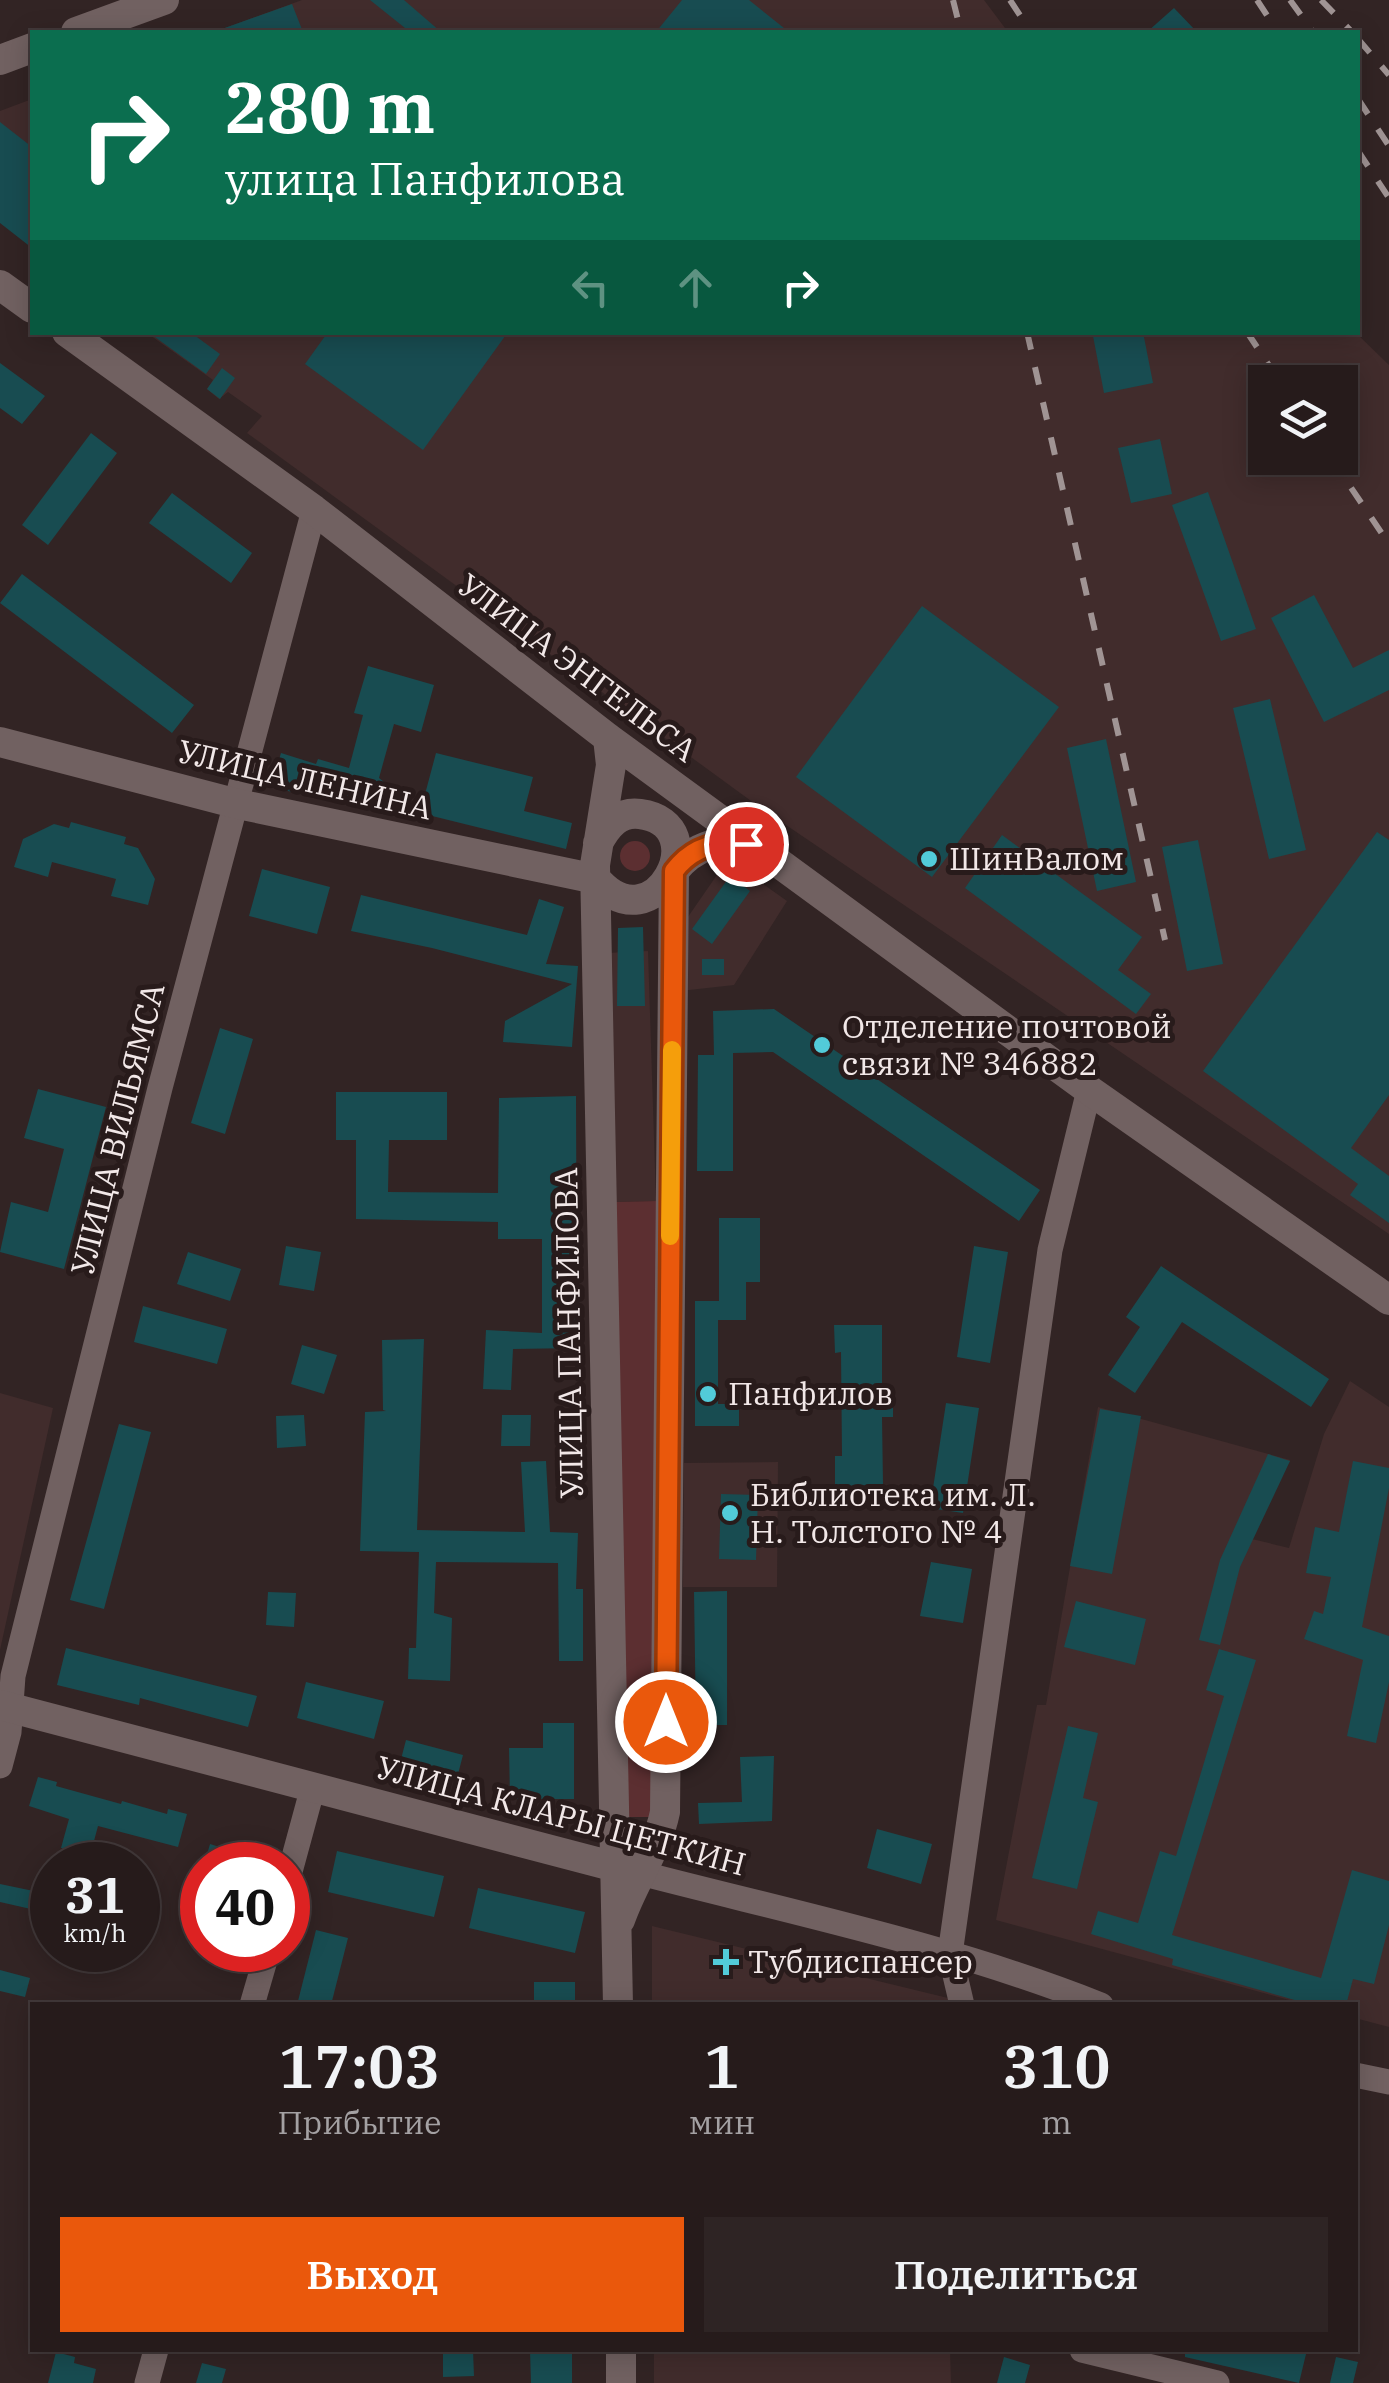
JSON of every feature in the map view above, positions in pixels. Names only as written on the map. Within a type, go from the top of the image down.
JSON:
[{"type":"street","points":[[82,30],[164,0]]},
{"type":"street","points":[[0,60],[30,49]]},
{"type":"street","points":[[0,284],[30,306]]},
{"type":"street","name":"УЛИЦА ЭНГЕЛЬСА","points":[[71,335],[314,510],[608,738],[1089,1090],[1389,1300]]},
{"type":"street","name":"УЛИЦА ВИЛЬЯМСА","points":[[0,1766],[9,1732],[6,1707],[150,1126],[314,510]]},
{"type":"street","name":"УЛИЦА ПАНФИЛОВА","points":[[608,738],[612,765],[597,846],[596,878],[627,1870],[618,1928],[618,2002]]},
{"type":"street","name":"УЛИЦА ЛЕНИНА","points":[[0,742],[238,804],[596,878]]},
{"type":"street","name":"УЛИЦА ПАНФИЛОВА","points":[[627,1870],[653,1852],[666,1812],[675,864],[682,823],[677,788]]},
{"type":"street","points":[[597,846],[604,830],[616,819],[629,813],[643,814],[668,827],[675,864]]},
{"type":"street","points":[[596,878],[612,892],[639,899],[652,896],[664,886],[675,864],[713,844],[728,841],[761,849]]},
{"type":"street","points":[[961,2002],[950,1954],[1050,1250],[1089,1090]]},
{"type":"street","name":"УЛИЦА КЛАРЫ ЦЕТКИН","points":[[6,1707],[950,1954],[1036,1979],[1094,2002]]},
{"type":"street","points":[[298,1842],[313,1788]]},
{"type":"street","points":[[253,2002],[262,1972]]},
{"type":"street","points":[[1358,2076],[1389,2082]]},
{"type":"street","points":[[147,2383],[155,2352]]},
{"type":"street","points":[[621,2352],[622,2383]]},
{"type":"street","points":[[1090,2352],[1218,2383]]},
{"type":"shaded area","points":[[302,0],[984,0],[1006,30],[220,30]]},
{"type":"shaded area","points":[[30,100],[30,245],[0,222],[0,111]]},
{"type":"shaded area","points":[[150,335],[1358,335],[1389,365],[1389,1234],[758,806],[247,433],[262,416],[228,392],[219,399],[207,389],[213,380]]},
{"type":"shaded area","points":[[635,841],[645,846],[650,856],[645,866],[635,871],[625,866],[620,856],[625,846]]},
{"type":"shaded area","points":[[728,859],[787,901],[734,985],[680,991],[681,927]]},
{"type":"shaded area","points":[[648,951],[656,1201],[615,1202],[606,953]]},
{"type":"shaded area","points":[[656,1201],[657,1817],[620,1817],[615,1202]]},
{"type":"shaded area","points":[[1350,1381],[1389,1407],[1389,2027],[1358,2019],[1358,2002],[1297,2002],[996,1920],[1037,1705],[1046,1705],[1098,1407],[1290,1460],[1252,1539],[1289,1548],[1324,1434]]},
{"type":"shaded area","points":[[0,1393],[53,1408],[0,1650]]},
{"type":"shaded area","points":[[778,1462],[777,1587],[683,1587],[684,1463]]},
{"type":"shaded area","name":"Тубдиспансер","points":[[652,1926],[948,1998],[948,2002],[652,2002]]},
{"type":"shaded area","points":[[654,2352],[950,2352],[951,2383],[654,2383]]},
{"type":"building","points":[[370,0],[404,0],[439,30],[408,30]]},
{"type":"building","points":[[682,0],[749,0],[786,30],[658,30]]},
{"type":"building","points":[[292,4],[302,30],[219,30]]},
{"type":"building","points":[[1174,8],[1195,30],[1149,30]]},
{"type":"building","points":[[0,122],[30,145],[30,246],[0,223]]},
{"type":"building","points":[[152,335],[194,335],[220,354],[206,374]]},
{"type":"building","points":[[326,335],[506,335],[423,450],[305,364]]},
{"type":"building","points":[[1144,335],[1153,383],[1104,393],[1093,336]]},
{"type":"building","points":[[0,363],[45,396],[22,424],[0,408]]},
{"type":"building","points":[[222,368],[235,378],[220,399],[207,389]]},
{"type":"building","points":[[91,433],[117,453],[48,545],[22,525]]},
{"type":"building","points":[[1160,439],[1172,494],[1131,503],[1118,448]]},
{"type":"building","points":[[1208,492],[1256,629],[1221,641],[1172,505]]},
{"type":"building","points":[[172,493],[252,553],[231,583],[149,523]]},
{"type":"building","points":[[22,574],[194,705],[172,733],[0,603]]},
{"type":"building","points":[[1314,595],[1353,668],[1389,650],[1389,690],[1324,722],[1271,618]]},
{"type":"building","points":[[922,606],[1059,707],[932,877],[796,777]]},
{"type":"building","points":[[368,666],[434,685],[421,732],[394,724],[379,778],[389,786],[383,808],[297,784],[295,793],[271,786],[281,753],[316,764],[318,759],[349,768],[363,715],[354,713]]},
{"type":"building","points":[[1270,699],[1306,850],[1269,859],[1233,708]]},
{"type":"building","points":[[1106,739],[1136,882],[1097,891],[1067,748]]},
{"type":"building","points":[[436,753],[533,777],[524,811],[572,823],[566,849],[420,813]]},
{"type":"building","points":[[71,822],[126,837],[124,844],[138,848],[155,879],[148,905],[111,896],[116,879],[52,862],[48,877],[14,867],[23,839],[54,824],[69,828]]},
{"type":"building","points":[[1377,832],[1389,840],[1389,1095],[1351,1148],[1389,1176],[1389,1223],[1350,1195],[1358,1184],[1203,1071]]},
{"type":"building","points":[[1002,835],[1142,937],[1118,970],[1151,994],[1136,1014],[965,888]]},
{"type":"building","points":[[1198,840],[1223,964],[1187,971],[1162,847]]},
{"type":"building","points":[[262,869],[330,887],[317,934],[249,916]]},
{"type":"building","points":[[730,876],[750,891],[712,944],[692,929]]},
{"type":"building","points":[[361,895],[527,935],[539,899],[564,907],[546,964],[578,966],[572,1047],[503,1042],[505,1021],[572,984],[351,931]]},
{"type":"building","points":[[643,927],[645,1006],[617,1006],[618,928]]},
{"type":"building","points":[[702,959],[724,959],[724,975],[702,975]]},
{"type":"building","points":[[774,1009],[1040,1190],[1019,1221],[773,1052],[733,1053],[733,1171],[697,1171],[698,1055],[714,1055],[713,1011]]},
{"type":"building","points":[[220,1028],[253,1039],[225,1134],[191,1123]]},
{"type":"building","points":[[38,1089],[106,1107],[64,1269],[0,1252],[11,1202],[48,1212],[64,1149],[24,1138]]},
{"type":"building","points":[[336,1092],[447,1092],[447,1140],[389,1140],[388,1192],[498,1193],[499,1098],[576,1096],[577,1348],[513,1349],[511,1390],[483,1389],[486,1330],[542,1333],[542,1239],[498,1239],[498,1222],[356,1219],[356,1140],[336,1140]]},
{"type":"building","points":[[719,1218],[760,1218],[760,1282],[746,1282],[746,1320],[718,1320],[718,1404],[739,1404],[739,1426],[695,1426],[695,1301],[719,1301]]},
{"type":"building","points":[[286,1246],[321,1252],[314,1291],[279,1285]]},
{"type":"building","points":[[974,1246],[1008,1252],[990,1363],[957,1357]]},
{"type":"building","points":[[188,1252],[241,1269],[230,1301],[177,1284]]},
{"type":"building","points":[[1161,1266],[1329,1379],[1311,1407],[1182,1322],[1135,1393],[1108,1375],[1140,1327],[1126,1317]]},
{"type":"building","points":[[143,1306],[227,1329],[217,1364],[134,1342]]},
{"type":"building","points":[[834,1325],[882,1325],[882,1388],[893,1388],[893,1417],[882,1417],[883,1485],[835,1486],[835,1456],[842,1456],[841,1352],[835,1353]]},
{"type":"building","points":[[424,1339],[417,1530],[525,1532],[521,1462],[546,1461],[550,1532],[578,1533],[576,1589],[583,1589],[583,1661],[559,1661],[558,1563],[436,1562],[434,1613],[452,1618],[450,1681],[408,1679],[409,1648],[416,1648],[419,1552],[360,1551],[365,1412],[386,1411],[382,1340]]},
{"type":"building","points":[[302,1345],[337,1355],[324,1394],[291,1384]]},
{"type":"building","points":[[946,1403],[979,1408],[963,1513],[930,1508]]},
{"type":"building","points":[[1100,1409],[1141,1416],[1112,1574],[1070,1566]]},
{"type":"building","points":[[304,1415],[306,1446],[277,1448],[276,1416]]},
{"type":"building","points":[[502,1415],[531,1415],[530,1446],[501,1446]]},
{"type":"building","points":[[119,1424],[151,1432],[104,1609],[70,1600]]},
{"type":"building","points":[[1268,1454],[1290,1461],[1240,1567],[1220,1645],[1199,1640],[1220,1560]]},
{"type":"building","points":[[1353,1461],[1389,1468],[1389,1488],[1362,1627],[1389,1636],[1389,1682],[1376,1743],[1347,1736],[1363,1660],[1304,1639],[1314,1611],[1323,1614],[1331,1577],[1306,1573],[1315,1527],[1339,1532]]},
{"type":"building","points":[[721,1494],[758,1495],[756,1560],[719,1559]]},
{"type":"building","points":[[931,1562],[972,1569],[963,1623],[920,1616]]},
{"type":"building","points":[[727,1591],[727,1725],[696,1725],[694,1592]]},
{"type":"building","points":[[268,1592],[296,1593],[294,1627],[266,1625]]},
{"type":"building","points":[[1076,1601],[1146,1619],[1135,1665],[1064,1647]]},
{"type":"building","points":[[66,1648],[257,1696],[248,1727],[140,1698],[139,1705],[57,1685]]},
{"type":"building","points":[[1219,1649],[1256,1660],[1172,1935],[1321,1978],[1352,1870],[1389,1881],[1389,1925],[1374,1984],[1353,1979],[1347,2002],[1302,2002],[1172,1965],[1173,1959],[1091,1934],[1098,1911],[1138,1923],[1160,1851],[1176,1856],[1224,1696],[1206,1690]]},
{"type":"building","points":[[306,1682],[384,1701],[374,1739],[297,1718]]},
{"type":"building","points":[[543,1723],[574,1723],[574,1799],[510,1799],[509,1748],[543,1748]]},
{"type":"building","points":[[1068,1726],[1098,1733],[1083,1798],[1098,1802],[1077,1889],[1032,1878]]},
{"type":"building","points":[[406,1740],[463,1755],[457,1778],[400,1763]]},
{"type":"building","points":[[774,1756],[772,1821],[699,1824],[698,1803],[742,1802],[740,1757]]},
{"type":"building","points":[[38,1777],[121,1804],[122,1801],[167,1814],[168,1809],[187,1814],[178,1847],[98,1826],[94,1842],[63,1842],[69,1819],[29,1806]]},
{"type":"building","points":[[877,1829],[932,1844],[921,1884],[867,1868]]},
{"type":"building","points":[[337,1851],[444,1876],[434,1917],[328,1892]]},
{"type":"building","points":[[0,1884],[30,1890],[30,1909],[0,1902]]},
{"type":"building","points":[[478,1888],[585,1912],[575,1953],[469,1928]]},
{"type":"building","points":[[316,1930],[348,1938],[332,2002],[298,2002],[305,1972],[310,1972]]},
{"type":"building","points":[[0,1970],[30,1978],[25,1997],[0,1991]]},
{"type":"building","points":[[534,1982],[575,1982],[575,2002],[534,2002]]},
{"type":"building","points":[[56,2352],[75,2357],[74,2363],[96,2369],[93,2383],[48,2383]]},
{"type":"building","points":[[443,2352],[473,2352],[474,2376],[443,2377]]},
{"type":"building","points":[[530,2352],[572,2352],[572,2383],[531,2383]]},
{"type":"building","points":[[1185,2352],[1307,2352],[1299,2383],[1185,2357]]},
{"type":"building","points":[[1004,2357],[1030,2365],[1025,2383],[997,2383]]},
{"type":"building","points":[[1336,2357],[1358,2362],[1353,2383],[1330,2383]]},
{"type":"building","points":[[202,2363],[226,2369],[222,2383],[196,2383]]},
{"type":"railway","points":[[953,0],[960,30]]},
{"type":"railway","points":[[1010,0],[1030,30]]},
{"type":"railway","points":[[1257,0],[1277,30]]},
{"type":"railway","points":[[1290,0],[1312,30]]},
{"type":"railway","points":[[1321,0],[1350,30]]},
{"type":"railway","points":[[1360,41],[1389,75]]},
{"type":"railway","points":[[1360,102],[1389,146]]},
{"type":"railway","points":[[1360,154],[1389,198]]},
{"type":"railway","points":[[1028,335],[1165,940]]},
{"type":"railway","points":[[1249,335],[1269,365]]},
{"type":"railway","points":[[1342,475],[1389,544]]},
{"type":"slow traffic","points":[[670,1236],[672,1050]]},
{"type":"place","name":"ШинВалом","points":[[929,859]]},
{"type":"place","name":"Отделение почтовой связи № 346882","points":[[822,1045]]},
{"type":"place","name":"Панфилов","points":[[708,1394]]},
{"type":"place","name":"Библиотека им. Л. Н. Толстого № 4","points":[[730,1513]]},
{"type":"place","name":"Тубдиспансер","points":[[726,1962]]},
{"type":"route","points":[[666,1722],[674,871],[688,855],[713,844],[746,844]]}]
